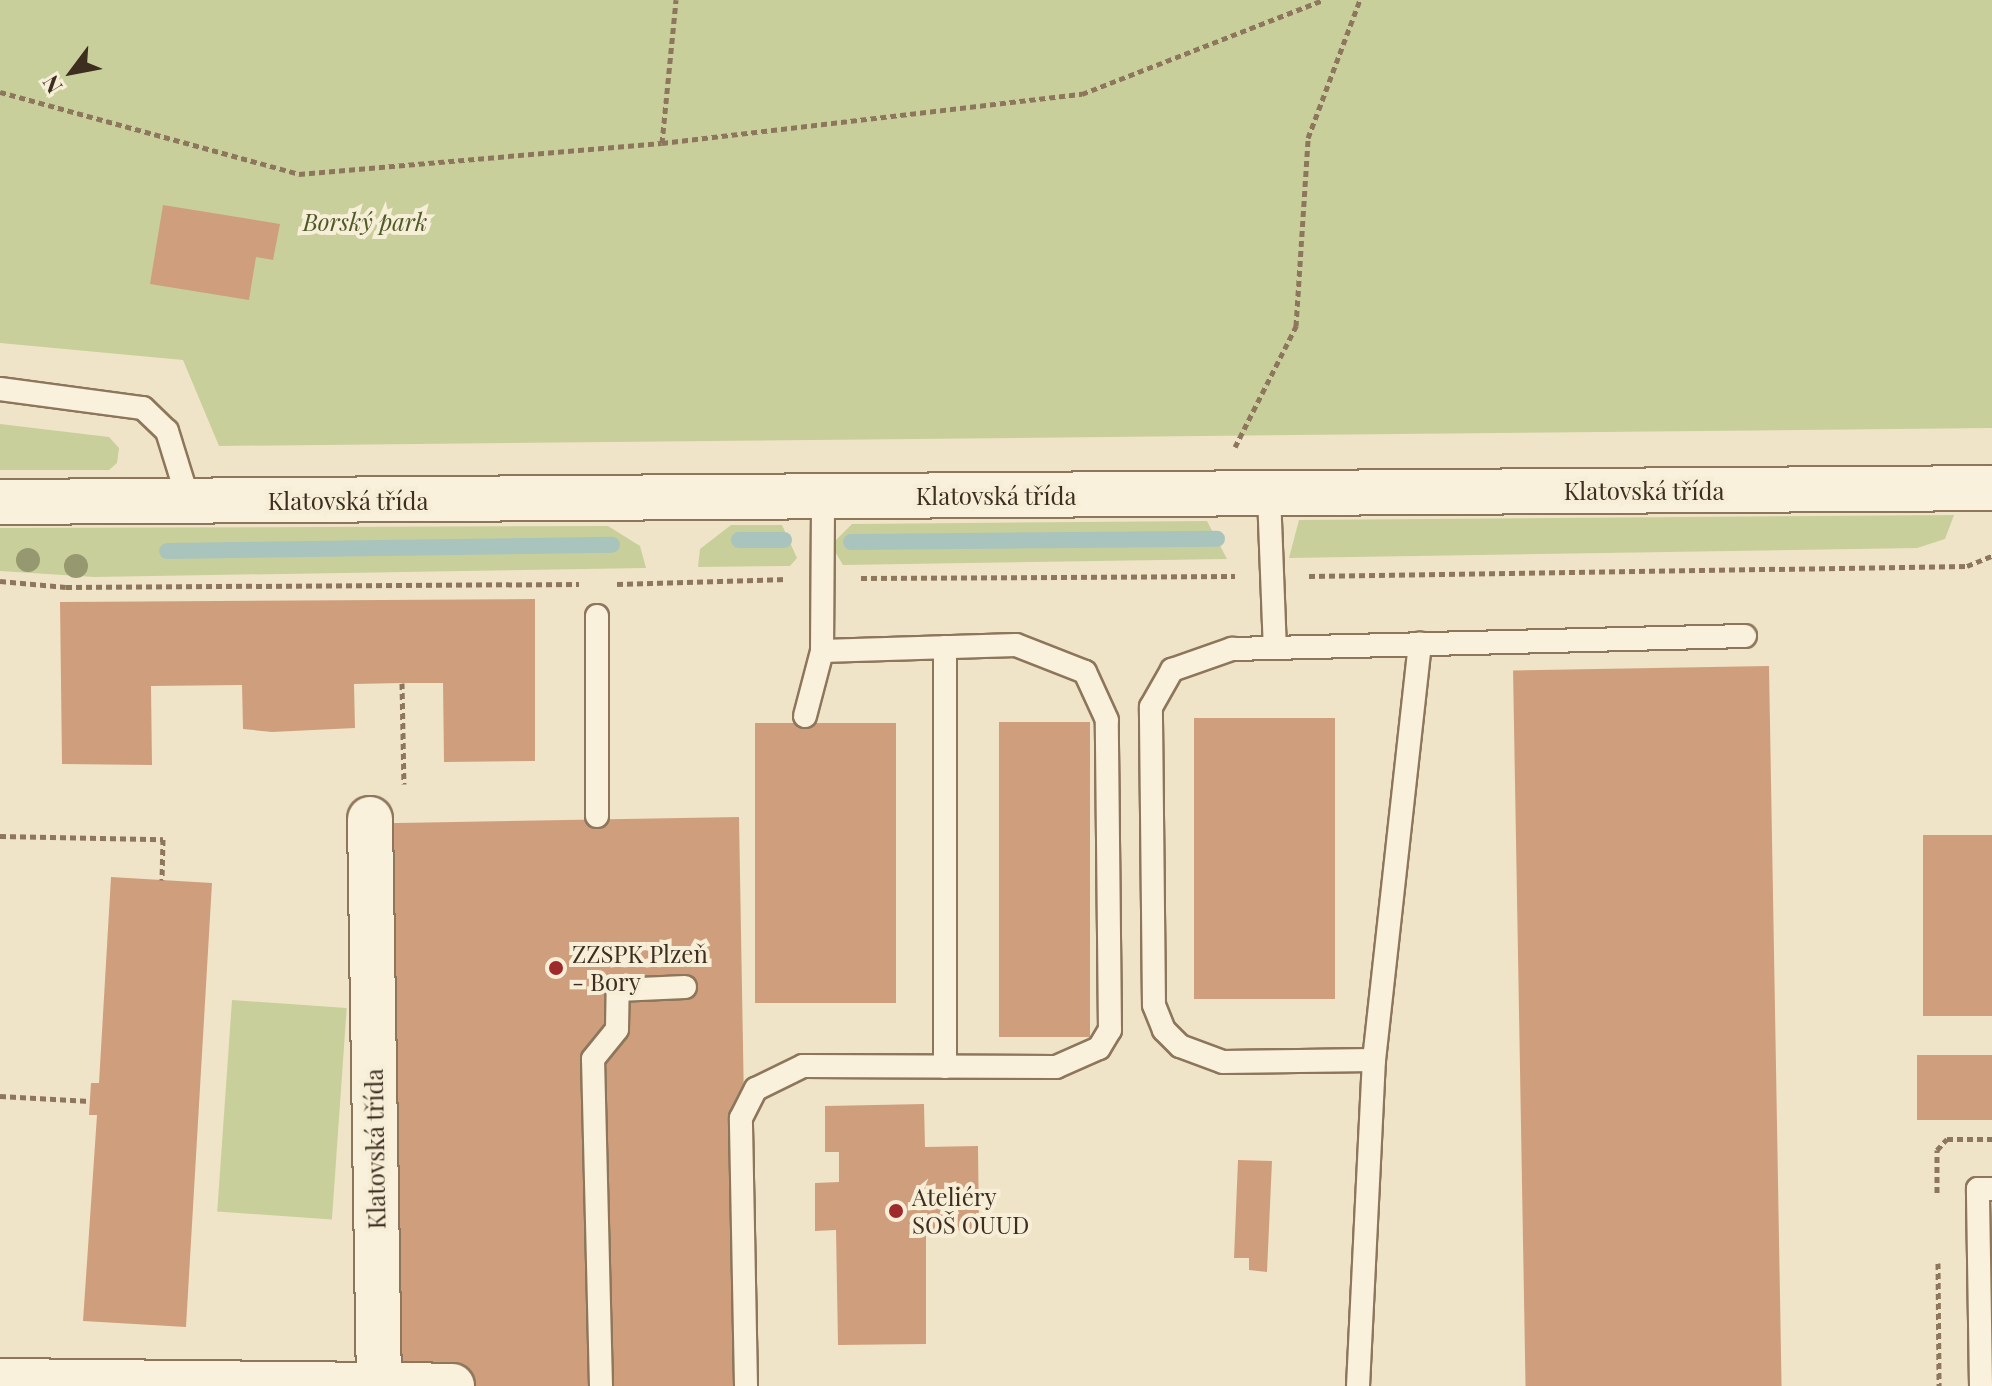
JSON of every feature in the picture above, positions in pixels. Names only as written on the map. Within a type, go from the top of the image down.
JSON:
[{"type":"main road","name":"Klatovská třída","points":[[0,502],[1992,488]]},
{"type":"main road","name":"Klatovská třída","points":[[370,819],[379,1384]]},
{"type":"main road","points":[[0,1381],[452,1386]]},
{"type":"lane","points":[[0,389],[143,408],[167,431],[189,502]]},
{"type":"lane","points":[[1269,495],[1275,648]]},
{"type":"lane","points":[[805,716],[822,651],[820,578],[823,498]]},
{"type":"lane","points":[[597,616],[597,816]]},
{"type":"lane","points":[[1374,1060],[1200,1057],[1164,1030],[1154,1005],[1151,707],[1158,686],[1192,660],[1275,648],[1745,636]]},
{"type":"lane","points":[[1358,1386],[1374,1060],[1420,644]]},
{"type":"lane","points":[[746,1386],[741,1118],[756,1089],[803,1066],[1056,1067],[1099,1048],[1110,1030],[1107,720],[1099,693],[1085,672],[1016,645],[822,651]]},
{"type":"lane","points":[[945,647],[945,1067]]},
{"type":"lane","points":[[601,1386],[593,1059],[617,1029],[618,990],[685,987]]},
{"type":"lane","points":[[1981,1386],[1978,1189],[1992,1189]]},
{"type":"path","points":[[662,143],[676,0]]},
{"type":"path","points":[[0,92],[299,174],[662,143],[1082,94],[1323,0]]},
{"type":"path","points":[[1211,494],[1296,326],[1308,138],[1360,0]]},
{"type":"path","points":[[599,584],[820,578],[1271,576],[1967,566],[1992,556]]},
{"type":"path","points":[[0,581],[66,587],[583,584]]},
{"type":"path","points":[[402,683],[403,723]]},
{"type":"path","points":[[0,836],[163,839],[162,880]]},
{"type":"path","points":[[0,1096],[90,1101]]},
{"type":"green space","name":"Borský park","points":[[0,0],[1992,0],[1992,428],[219,446],[183,360],[0,343]]},
{"type":"green space","points":[[0,424],[109,437],[119,448],[117,463],[109,470],[0,470]]},
{"type":"green space","points":[[1954,515],[1945,539],[1917,548],[1289,558],[1299,520]]},
{"type":"green space","points":[[1207,521],[1227,559],[843,565],[831,545],[852,524]]},
{"type":"green space","points":[[731,525],[782,525],[797,558],[790,566],[698,567],[700,549]]},
{"type":"green space","points":[[608,526],[640,546],[646,568],[94,577],[0,571],[0,528]]},
{"type":"green space","points":[[232,1000],[347,1008],[332,1220],[217,1211]]},
{"type":"building","points":[[163,205],[280,224],[273,260],[256,257],[249,300],[150,284]]},
{"type":"building","points":[[535,599],[535,761],[444,762],[443,683],[402,683],[354,684],[355,728],[272,732],[243,729],[242,685],[151,686],[152,765],[62,764],[60,602]]},
{"type":"building","points":[[1769,666],[1782,1386],[1526,1386],[1513,670]]},
{"type":"building","points":[[1194,718],[1335,718],[1335,999],[1194,999]]},
{"type":"building","points":[[999,722],[1090,722],[1090,1037],[999,1037]]},
{"type":"building","points":[[755,723],[896,723],[896,1003],[755,1003]]},
{"type":"building","name":"ZZSPK Plzeň - Bory","points":[[739,817],[749,1386],[380,1386],[370,823]]},
{"type":"building","points":[[1923,835],[1992,835],[1992,1016],[1923,1016]]},
{"type":"building","points":[[111,877],[212,883],[186,1327],[83,1321],[97,1115],[89,1115],[91,1083],[99,1083]]},
{"type":"building","points":[[1917,1055],[1992,1055],[1992,1120],[1917,1120]]},
{"type":"building","points":[[924,1104],[925,1147],[978,1146],[979,1230],[926,1231],[926,1344],[838,1345],[836,1230],[815,1231],[815,1183],[839,1182],[839,1152],[825,1152],[825,1106]]},
{"type":"building","points":[[1238,1160],[1272,1161],[1267,1272],[1249,1270],[1249,1258],[1234,1258]]},
{"type":"waterway","points":[[851,542],[1217,539]]},
{"type":"waterway","points":[[739,540],[784,540]]},
{"type":"waterway","points":[[167,551],[612,545]]},
{"type":"place","name":"ZZSPK Plzeň - Bory","points":[[556,968]]},
{"type":"place","name":"Ateliéry SOŠ OUUD","points":[[896,1211]]}]
